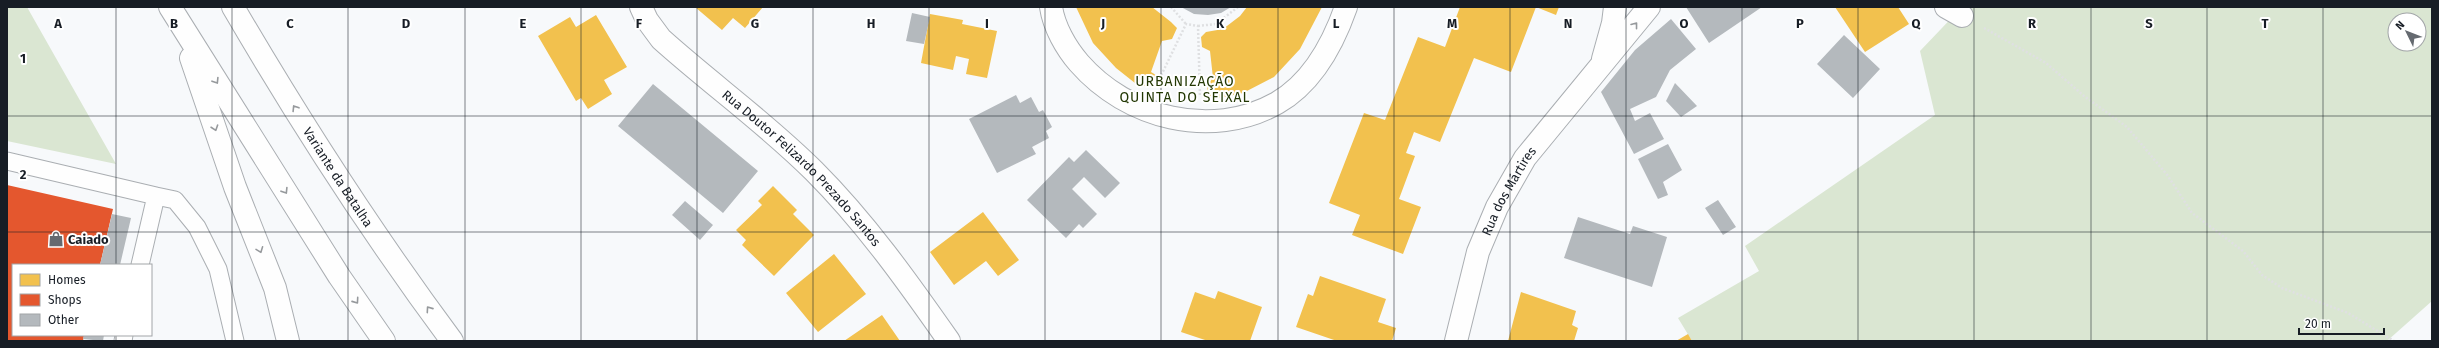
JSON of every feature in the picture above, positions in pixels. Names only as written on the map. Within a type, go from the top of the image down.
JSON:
[{"type":"main road","name":"Variante da Batalha","points":[[233,7],[306,126],[391,254],[452,341]]},
{"type":"main road","name":"Rua Doutor Felizardo Prezado Santos","points":[[641,7],[647,20],[660,39],[784,142],[840,197],[894,263],[949,341]]},
{"type":"main road","points":[[1051,7],[1057,28],[1074,58],[1107,90],[1144,110],[1164,117],[1213,121],[1256,112],[1276,103],[1293,92],[1326,54],[1346,7]]},
{"type":"main road","name":"Rua dos Mártires","points":[[1602,62],[1613,23],[1615,7]]},
{"type":"main road","name":"Rua dos Mártires","points":[[1456,341],[1471,273],[1497,207],[1525,158],[1602,62],[1624,39],[1649,7]]},
{"type":"main road","points":[[175,16],[235,187],[275,288],[288,341]]},
{"type":"main road","points":[[175,16],[339,276],[384,341]]},
{"type":"lane","points":[[7,161],[175,200],[197,227],[218,269],[235,341]]},
{"type":"lane","points":[[140,264],[156,196]]},
{"type":"path","points":[[1171,7],[1186,24],[1198,26],[1216,24],[1238,7]]},
{"type":"path","points":[[1954,11],[2046,63],[2084,96],[2127,127],[2168,176],[2192,213],[2243,251],[2262,275],[2282,288],[2348,313],[2394,341]]},
{"type":"path","points":[[1154,90],[1186,24]]},
{"type":"path","points":[[1198,26],[1201,104]]},
{"type":"green space","points":[[7,7],[27,7],[116,164],[7,141]]},
{"type":"green space","points":[[1962,7],[2432,7],[2432,301],[2387,341],[1692,341],[1678,318],[1759,271],[1745,246],[1935,115],[1920,51]]},
{"type":"building: Homes","points":[[695,7],[763,7],[745,28],[733,18],[722,30]]},
{"type":"building: Homes","points":[[1076,7],[1152,7],[1177,28],[1172,39],[1162,41],[1151,72],[1156,75],[1150,84],[1140,87],[1116,68],[1093,43]]},
{"type":"building: Homes","points":[[1247,7],[1322,7],[1300,49],[1274,77],[1243,93],[1215,99],[1208,94],[1207,85],[1213,78],[1210,51],[1202,47],[1201,37],[1206,32],[1223,29],[1240,16]]},
{"type":"building: Homes","points":[[1460,7],[1536,7],[1511,72],[1474,58],[1440,142],[1414,132],[1406,153],[1415,156],[1399,199],[1421,207],[1403,254],[1352,235],[1360,215],[1329,203],[1364,113],[1385,120],[1418,37],[1445,47]]},
{"type":"building: Homes","points":[[1536,7],[1559,7],[1556,15]]},
{"type":"building: Homes","points":[[1835,7],[1898,7],[1909,24],[1865,52]]},
{"type":"building: Homes","points":[[930,14],[963,20],[962,24],[997,31],[987,78],[966,74],[969,59],[956,56],[953,70],[921,63]]},
{"type":"building: Homes","points":[[596,15],[627,67],[604,80],[612,94],[588,109],[581,98],[576,101],[538,36],[570,17],[576,27]]},
{"type":"building: Homes","points":[[773,186],[797,210],[793,214],[814,235],[774,276],[742,245],[746,240],[736,230],[762,205],[758,201]]},
{"type":"building: Homes","points":[[983,212],[1019,260],[998,276],[986,261],[954,285],[930,252]]},
{"type":"building: Homes","points":[[834,254],[866,294],[818,332],[786,293]]},
{"type":"building: Homes","points":[[1320,276],[1386,299],[1378,322],[1396,328],[1392,341],[1337,341],[1296,327],[1308,294],[1313,296]]},
{"type":"building: Homes","points":[[1218,291],[1262,307],[1250,341],[1208,341],[1181,332],[1195,292],[1215,299]]},
{"type":"building: Homes","points":[[1521,292],[1576,311],[1572,325],[1578,328],[1574,341],[1508,341]]},
{"type":"building: Homes","points":[[882,315],[900,341],[844,341]]},
{"type":"building: Homes","points":[[1688,334],[1692,341],[1676,341]]},
{"type":"building: Shops","name":"Caiado","points":[[7,185],[113,209],[100,264],[12,264],[12,336],[84,336],[83,341],[7,341]]},
{"type":"building: Other","points":[[1181,7],[1231,7],[1221,13],[1208,15],[1194,14]]},
{"type":"building: Other","points":[[1686,7],[1762,7],[1709,43]]},
{"type":"building: Other","points":[[912,13],[930,17],[924,44],[906,41]]},
{"type":"building: Other","points":[[1671,19],[1696,49],[1670,70],[1656,97],[1630,109],[1635,121],[1650,113],[1664,139],[1634,154],[1601,92],[1635,50]]},
{"type":"building: Other","points":[[1844,35],[1880,69],[1853,98],[1817,64]]},
{"type":"building: Other","points":[[1675,83],[1697,106],[1681,117],[1666,101]]},
{"type":"building: Other","points":[[653,84],[758,171],[723,213],[618,126]]},
{"type":"building: Other","points":[[1016,95],[1020,103],[1031,97],[1039,112],[1043,110],[1052,127],[1046,131],[1049,138],[1032,147],[1036,154],[997,173],[969,119]]},
{"type":"building: Other","points":[[1668,144],[1682,170],[1663,182],[1668,195],[1658,199],[1638,159]]},
{"type":"building: Other","points":[[1086,150],[1120,183],[1105,198],[1084,177],[1072,189],[1097,214],[1083,228],[1079,224],[1066,238],[1027,200],[1069,157],[1074,162]]},
{"type":"building: Other","points":[[1718,200],[1736,227],[1723,235],[1705,208]]},
{"type":"building: Other","points":[[685,201],[713,225],[700,240],[672,215]]},
{"type":"building: Other","points":[[112,214],[131,218],[120,264],[100,264]]},
{"type":"building: Other","points":[[1578,217],[1630,234],[1633,226],[1667,237],[1652,287],[1564,258]]},
{"type":"building: Other","points":[[84,336],[104,336],[103,341],[83,339]]},
{"type":"place","name":"Caiado","points":[[56,239]]},
{"type":"district","name":"URBANIZAÇÃO QUINTA DO SEIXAL","points":[[1185,90]]}]
